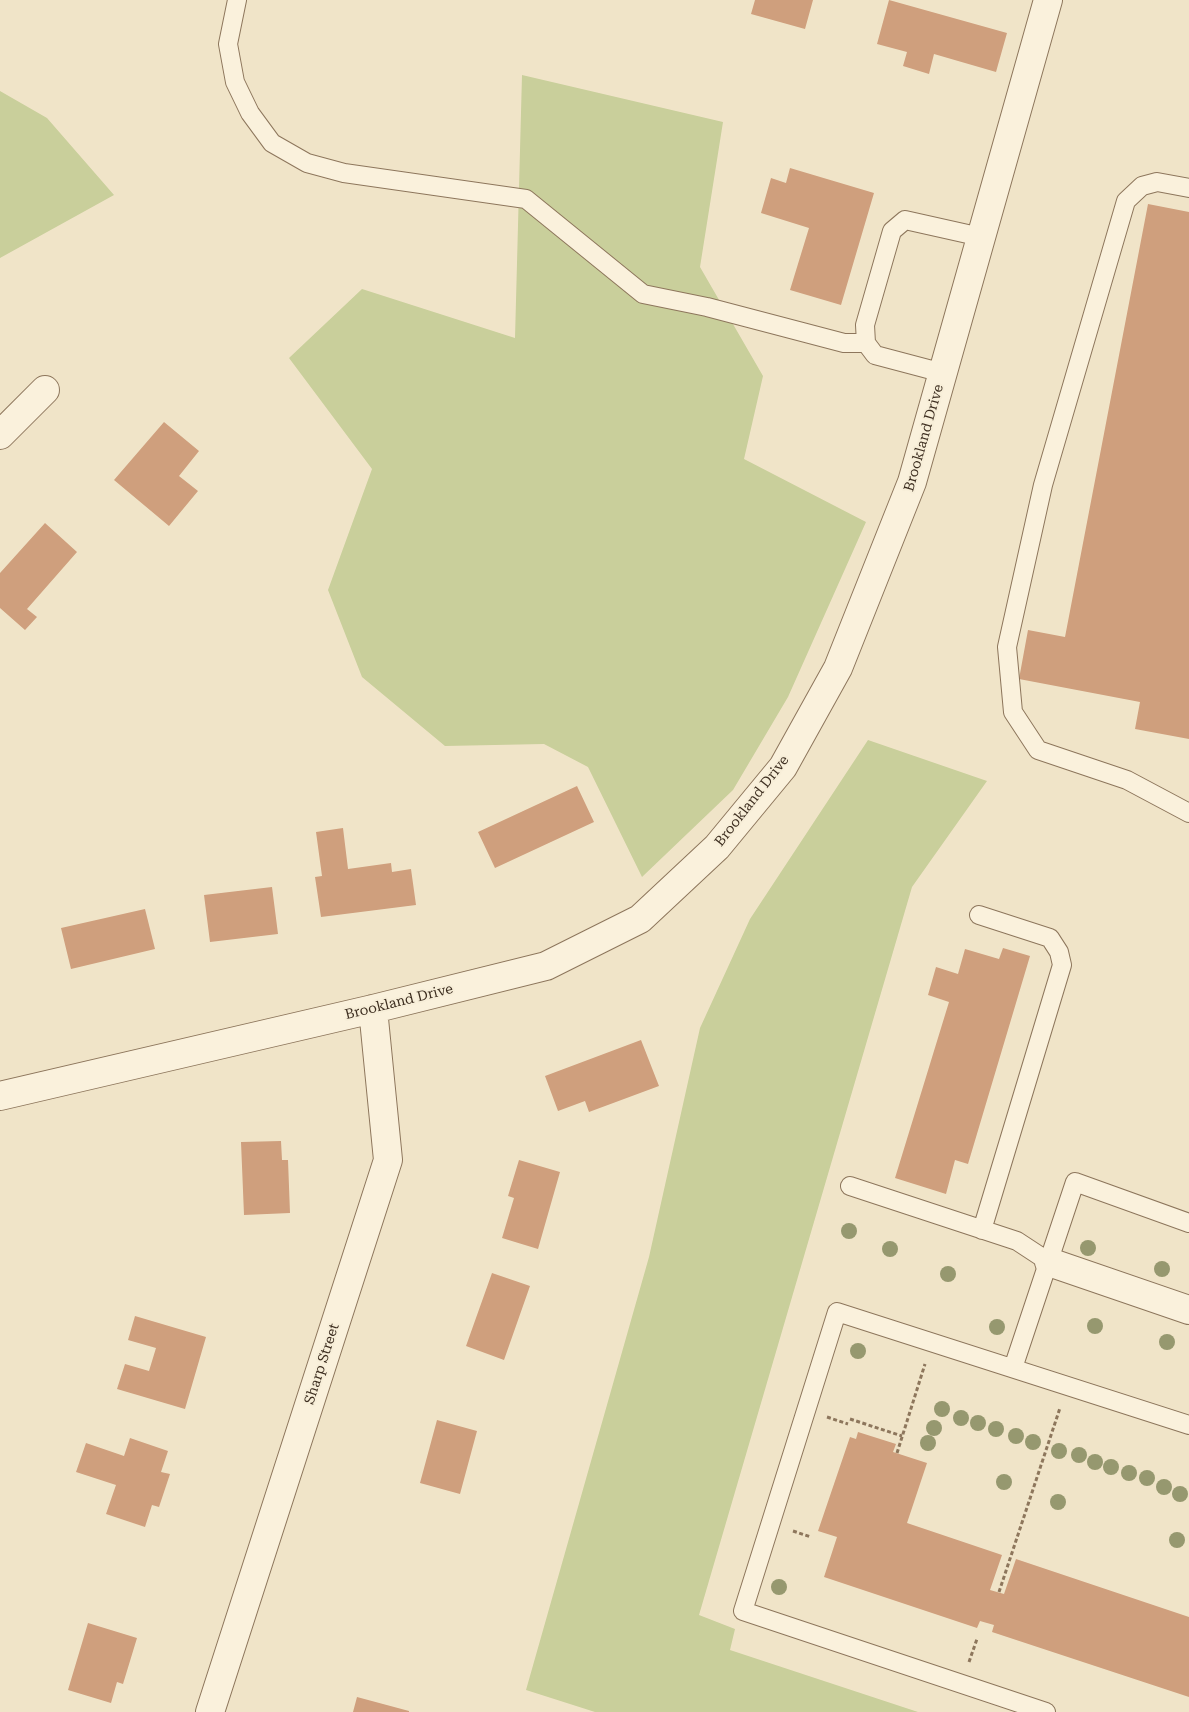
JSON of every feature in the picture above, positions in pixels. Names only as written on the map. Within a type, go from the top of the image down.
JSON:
[{"type":"street","name":"Brookland Drive","points":[[0,1096],[373,1009],[546,966],[640,919],[717,847],[782,767],[838,668],[912,482],[1048,0]]},
{"type":"street","points":[[0,435],[45,390]]},
{"type":"street","name":"Sharp Street","points":[[210,1712],[388,1160],[373,1009]]},
{"type":"street","points":[[1048,1262],[1189,1310]]},
{"type":"lane","points":[[237,0],[228,44],[236,82],[250,114],[272,143],[307,164],[344,173],[526,199],[643,294],[707,307],[844,343],[866,343]]},
{"type":"lane","points":[[1189,188],[1157,182],[1142,186],[1126,201],[1043,485],[1007,647],[1013,712],[1038,750],[1127,780],[1189,813]]},
{"type":"lane","points":[[943,373],[875,355],[866,343],[865,325],[892,231],[905,220],[981,237]]},
{"type":"lane","points":[[979,915],[1050,938],[1059,952],[1062,965],[982,1230]]},
{"type":"lane","points":[[1013,1368],[1075,1182],[1189,1223]]},
{"type":"lane","points":[[850,1186],[1017,1241],[1048,1262]]},
{"type":"lane","points":[[1046,1712],[743,1611],[837,1312],[1189,1425]]},
{"type":"path","points":[[897,1453],[918,1386]]},
{"type":"path","points":[[850,1419],[902,1436]]},
{"type":"path","points":[[999,1592],[1053,1431]]},
{"type":"green space","points":[[522,75],[723,122],[700,267],[763,376],[744,459],[866,522],[788,697],[733,790],[642,877],[588,767],[544,744],[445,746],[362,677],[328,590],[372,469],[289,358],[362,289],[515,338]]},
{"type":"green space","points":[[0,91],[47,118],[114,195],[0,258]]},
{"type":"green space","points":[[868,740],[987,781],[912,887],[699,1615],[735,1629],[730,1650],[918,1712],[595,1712],[526,1690],[649,1257],[700,1028],[750,919]]},
{"type":"building","points":[[755,0],[813,0],[805,29],[751,14]]},
{"type":"building","points":[[889,0],[1007,33],[996,72],[934,54],[929,74],[903,66],[907,52],[877,44]]},
{"type":"building","points":[[790,168],[874,193],[841,305],[790,290],[809,228],[761,213],[771,178],[786,183]]},
{"type":"building","points":[[1148,204],[1189,212],[1189,739],[1135,729],[1140,702],[1019,679],[1028,630],[1065,637]]},
{"type":"building","points":[[164,422],[199,451],[179,476],[198,491],[169,526],[114,480]]},
{"type":"building","points":[[45,523],[77,552],[27,609],[37,617],[25,630],[0,608],[0,573]]},
{"type":"building","points":[[577,786],[594,822],[495,868],[478,832]]},
{"type":"building","points":[[343,828],[348,869],[391,863],[392,872],[411,869],[416,905],[321,917],[315,877],[322,876],[316,832]]},
{"type":"building","points":[[272,887],[278,934],[210,942],[204,895]]},
{"type":"building","points":[[145,909],[155,949],[71,969],[61,928]]},
{"type":"building","points":[[1003,948],[1030,956],[968,1164],[955,1160],[946,1194],[895,1178],[949,1002],[928,995],[936,967],[958,974],[965,949],[999,959]]},
{"type":"building","points":[[641,1040],[659,1086],[589,1112],[585,1101],[558,1111],[545,1076]]},
{"type":"building","points":[[281,1141],[282,1160],[288,1160],[290,1213],[244,1215],[241,1142]]},
{"type":"building","points":[[519,1160],[560,1172],[538,1249],[502,1238],[514,1198],[508,1196]]},
{"type":"building","points":[[492,1273],[530,1286],[504,1360],[466,1346]]},
{"type":"building","points":[[135,1316],[206,1337],[185,1409],[117,1389],[125,1364],[149,1371],[156,1348],[128,1340]]},
{"type":"building","points":[[437,1420],[477,1431],[460,1494],[420,1483]]},
{"type":"building","points":[[858,1432],[896,1444],[893,1452],[927,1463],[907,1523],[1002,1555],[990,1590],[1004,1594],[1016,1559],[1189,1617],[1189,1697],[992,1632],[994,1625],[980,1621],[977,1628],[824,1577],[837,1537],[818,1531],[850,1437],[856,1439]]},
{"type":"building","points":[[130,1438],[168,1451],[161,1472],[170,1474],[159,1507],[152,1505],[145,1527],[106,1514],[116,1485],[76,1472],[86,1443],[124,1456]]},
{"type":"building","points":[[88,1623],[137,1638],[123,1684],[117,1682],[111,1703],[68,1690]]},
{"type":"building","points":[[357,1697],[409,1711],[409,1712],[353,1712]]}]
